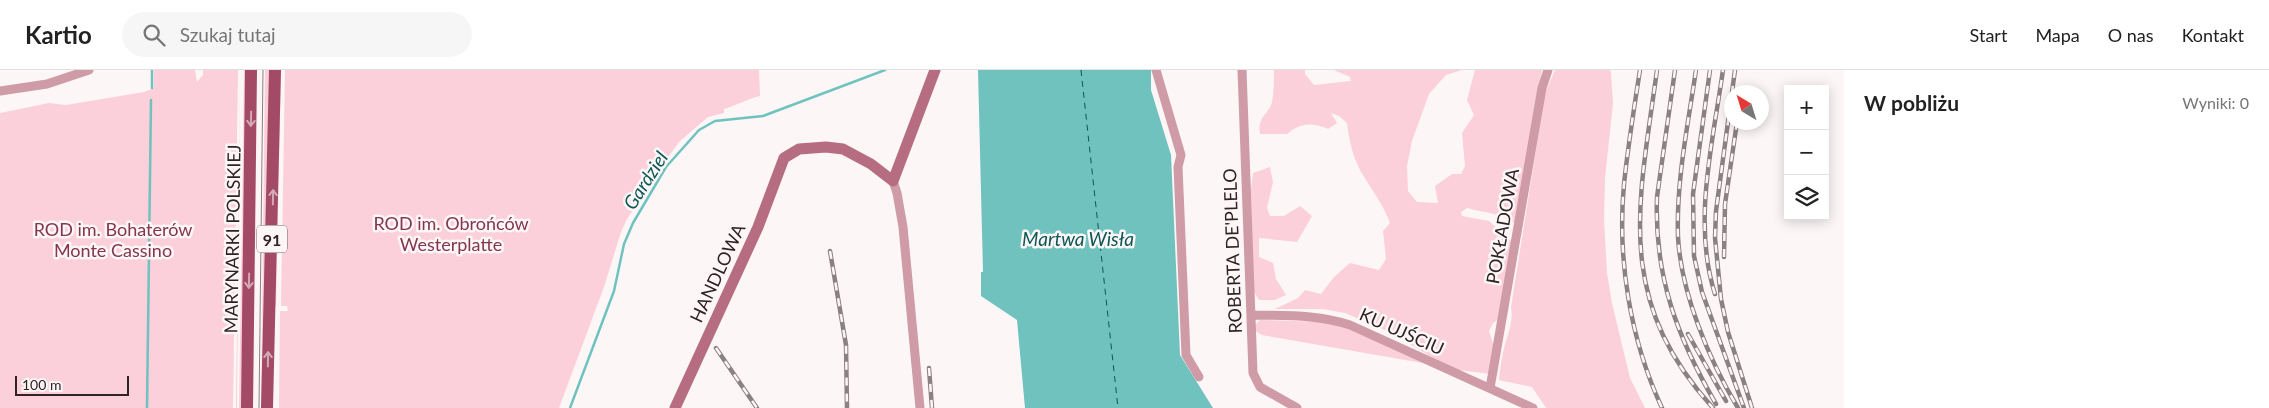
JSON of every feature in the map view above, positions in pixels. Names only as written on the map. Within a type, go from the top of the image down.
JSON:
[{"type":"main road","name":"MARYNARKI POLSKIEJ","points":[[247,408],[252,70]]},
{"type":"main road","name":"91","points":[[267,408],[275,70]]},
{"type":"street","points":[[0,91],[47,84],[90,70]]},
{"type":"street","points":[[920,408],[903,227],[893,181],[935,70]]},
{"type":"street","points":[[1156,70],[1181,155],[1178,167],[1186,355],[1199,377]]},
{"type":"street","name":"ROBERTA DE'PLELO","points":[[1242,70],[1252,373],[1260,387],[1297,408]]},
{"type":"street","name":"POKŁADOWA","points":[[1490,388],[1542,88],[1548,70]]},
{"type":"street","name":"HANDLOWA","points":[[675,408],[758,227],[781,164],[789,154],[799,149],[826,146],[843,149],[871,164],[893,181]]},
{"type":"street","name":"KU UJŚCIU","points":[[1251,314],[1307,315],[1328,318],[1350,325],[1533,408]]},
{"type":"green space","name":"ROD im. Bohaterów Monte Cassino","points":[[154,70],[195,70],[197,82],[203,75],[203,70],[238,70],[233,408],[0,408],[0,113],[49,103],[66,105],[144,92],[154,88]]},
{"type":"green space","points":[[240,70],[237,408],[236,408]]},
{"type":"green space","points":[[244,70],[247,70],[243,408],[239,408]]},
{"type":"green space","points":[[265,70],[270,70],[263,408],[261,408]]},
{"type":"green space","points":[[278,70],[281,70],[276,306],[274,305]]},
{"type":"green space","name":"ROD im. Obrońców Westerplatte","points":[[285,70],[759,70],[760,96],[724,109],[724,113],[708,117],[680,141],[657,172],[621,232],[604,287],[559,408],[279,408],[280,311],[288,311],[287,306],[281,306]]},
{"type":"green space","points":[[1274,70],[1305,70],[1305,74],[1314,85],[1351,81],[1350,77],[1334,70],[1462,70],[1446,75],[1429,94],[1412,141],[1407,166],[1408,191],[1417,202],[1438,203],[1435,186],[1452,174],[1461,174],[1465,166],[1462,133],[1474,115],[1467,100],[1475,70],[1542,70],[1514,223],[1496,215],[1467,208],[1461,212],[1462,216],[1489,221],[1512,242],[1499,319],[1493,323],[1489,331],[1494,347],[1490,374],[1452,369],[1389,332],[1345,313],[1323,309],[1275,309],[1298,298],[1305,290],[1321,294],[1334,277],[1350,263],[1379,270],[1386,259],[1383,231],[1390,223],[1381,203],[1358,166],[1347,123],[1339,116],[1331,113],[1337,123],[1328,129],[1317,125],[1307,125],[1292,130],[1287,134],[1260,134],[1260,123],[1272,102]]},
{"type":"green space","points":[[1555,70],[1610,70],[1611,73],[1613,103],[1605,178],[1604,220],[1607,273],[1612,303],[1630,378],[1645,408],[1546,408],[1532,387],[1499,380],[1503,353],[1511,325],[1511,307],[1545,93]]},
{"type":"green space","points":[[1270,167],[1273,182],[1267,208],[1270,216],[1284,216],[1300,206],[1312,216],[1297,242],[1259,238],[1259,257],[1273,263],[1276,279],[1286,295],[1275,300],[1259,300],[1252,289],[1251,189],[1253,173]]},
{"type":"green space","points":[[1260,320],[1327,322],[1346,326],[1434,365],[1262,335],[1255,331],[1255,325]]},
{"type":"water","name":"Martwa Wisła","points":[[978,70],[1151,70],[1151,90],[1171,155],[1180,355],[1213,408],[1025,408],[1017,320],[981,296],[981,272],[983,272]]},
{"type":"waterway","points":[[152,70],[152,88]]},
{"type":"waterway","name":"Gardziel","points":[[570,408],[614,291],[624,244],[633,223],[666,167],[699,130],[715,121],[763,116],[885,70]]},
{"type":"waterway","points":[[147,408],[151,100]]},
{"type":"ferry route","points":[[1081,70],[1118,408]]},
{"type":"tram line","points":[[259,408],[263,70]]},
{"type":"railway","points":[[1640,70],[1624,184],[1622,241],[1628,298],[1634,327],[1651,382],[1662,408]]},
{"type":"railway","points":[[1657,70],[1640,206],[1641,248],[1647,288],[1660,327],[1681,367],[1713,408]]},
{"type":"railway","points":[[1675,70],[1657,197],[1659,253],[1664,280],[1679,330],[1716,404]]},
{"type":"railway","points":[[1696,70],[1683,153],[1679,195],[1678,237],[1680,258],[1698,326],[1717,369],[1738,408]]},
{"type":"railway","points":[[1710,70],[1693,194],[1694,256],[1702,292],[1744,408]]},
{"type":"railway","points":[[1715,294],[1708,267],[1705,211],[1710,154],[1723,70]]},
{"type":"railway","points":[[1735,70],[1716,211],[1715,238],[1721,299],[1728,332],[1752,408]]},
{"type":"railway","points":[[1724,257],[1725,204],[1736,130]]},
{"type":"railway","points":[[830,251],[846,345],[847,408]]},
{"type":"railway","points":[[1688,334],[1726,401]]},
{"type":"railway","points":[[716,348],[757,408]]},
{"type":"railway","points":[[929,368],[932,408]]}]
